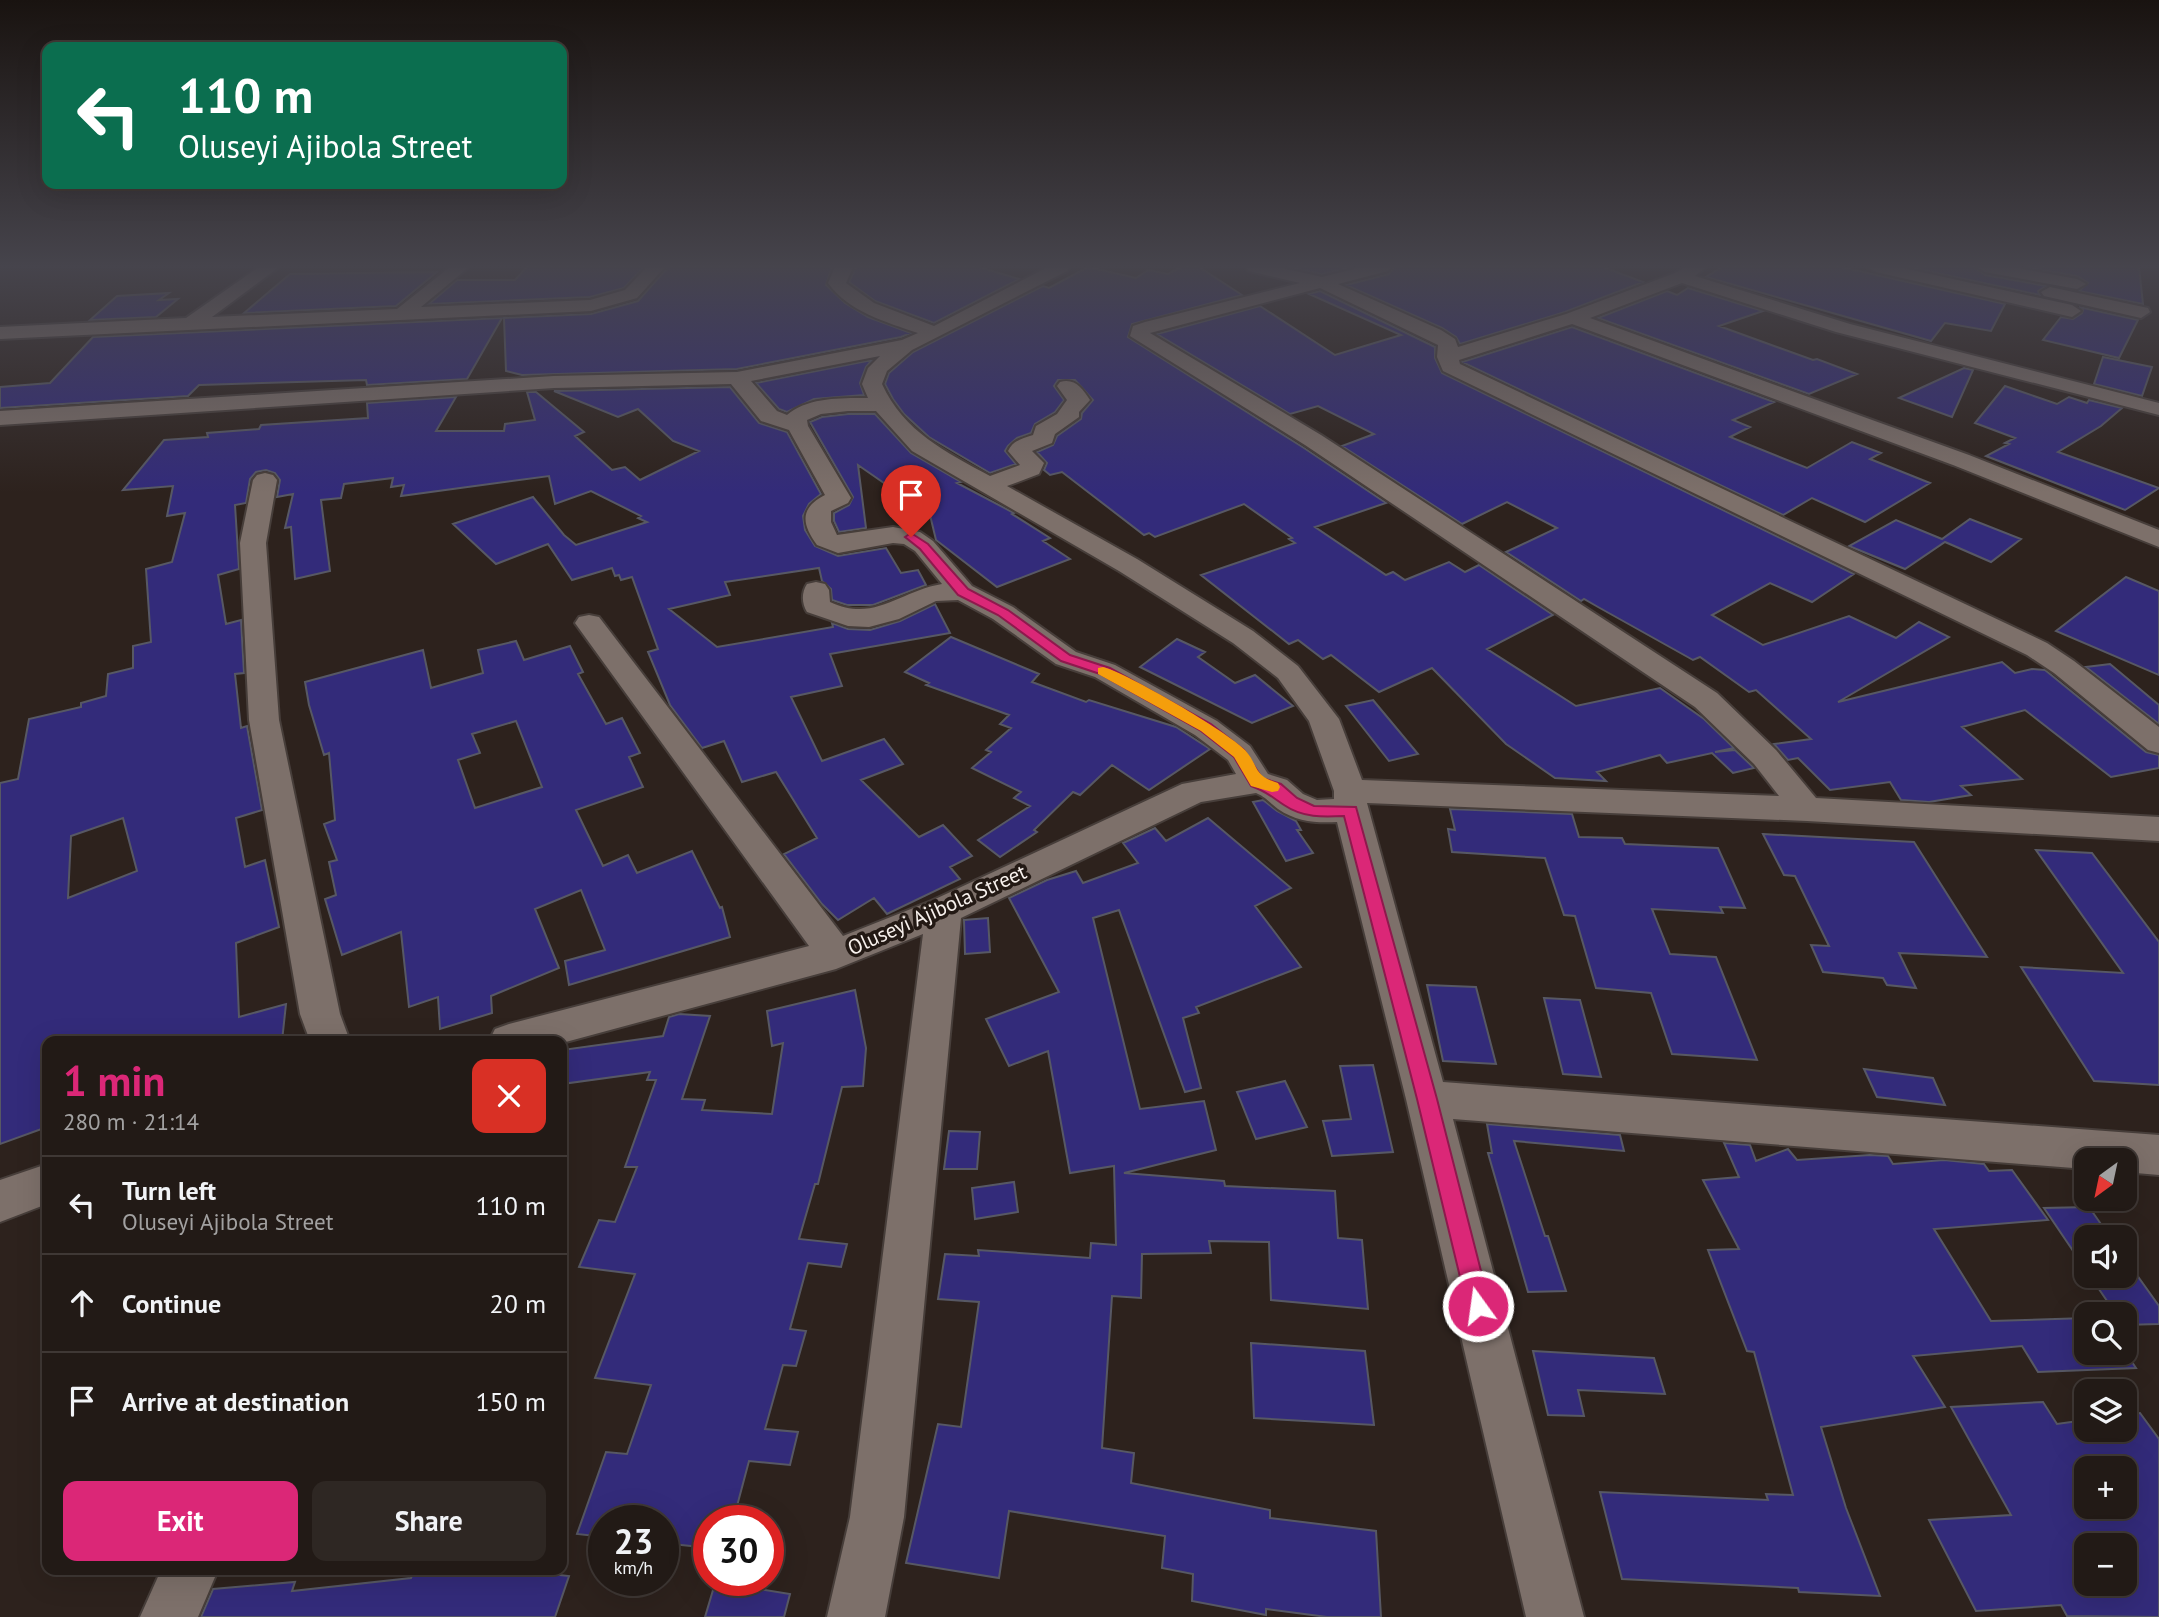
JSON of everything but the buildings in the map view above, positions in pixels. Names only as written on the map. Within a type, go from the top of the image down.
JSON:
[{"type":"street","points":[[0,418],[554,382],[737,378],[908,342]]},
{"type":"street","points":[[916,342],[878,368],[872,384],[880,405],[897,427],[920,446],[1151,579],[1243,637],[1288,672],[1324,719],[1350,801],[1427,1099],[1555,1617]]},
{"type":"street","points":[[1151,342],[1313,440],[1706,700],[1765,757],[1807,809]]},
{"type":"street","points":[[1447,342],[1450,367],[2037,649],[2064,667],[2159,743]]},
{"type":"street","points":[[1447,357],[1494,342]]},
{"type":"street","points":[[1640,342],[1961,460],[2159,539]]},
{"type":"street","points":[[1899,342],[2159,409]]},
{"type":"street","points":[[737,378],[769,416],[797,426]]},
{"type":"street","points":[[988,485],[1031,468],[1032,463],[1019,451],[1021,447],[1044,438],[1044,431],[1068,417],[1068,411],[1079,400],[1067,386]]},
{"type":"street","points":[[880,405],[846,405],[807,410],[796,417],[797,426],[839,498],[819,508],[819,522],[826,540],[838,545],[893,535],[911,537],[924,546],[963,592],[1003,612],[1066,658],[1105,671],[1206,728],[1239,753],[1257,782],[1275,788],[1291,802],[1313,812],[1350,801],[1807,809],[2159,829]]},
{"type":"street","points":[[265,480],[253,543],[264,720],[320,1014],[328,1036]]},
{"type":"street","points":[[816,590],[817,606],[836,616],[860,620],[882,617],[916,599],[937,593],[963,592]]},
{"type":"street","points":[[589,623],[836,954]]},
{"type":"street","name":"Oluseyi Ajibola Street","points":[[528,1036],[836,954],[944,911],[1194,792],[1257,782]]},
{"type":"street","points":[[856,1617],[877,1517],[944,911]]},
{"type":"street","points":[[1427,1099],[2159,1155]]},
{"type":"street","points":[[0,1201],[42,1186]]},
{"type":"street","points":[[169,1617],[188,1575]]},
{"type":"slow traffic","points":[[1103,671],[1206,728],[1239,753],[1257,782],[1272,787]]},
{"type":"route","points":[[911,537],[924,546],[963,592],[1003,612],[1066,658],[1105,671],[1206,728],[1239,753],[1257,782],[1275,788],[1291,802],[1313,812],[1350,810],[1427,1099],[1478,1306]]}]
